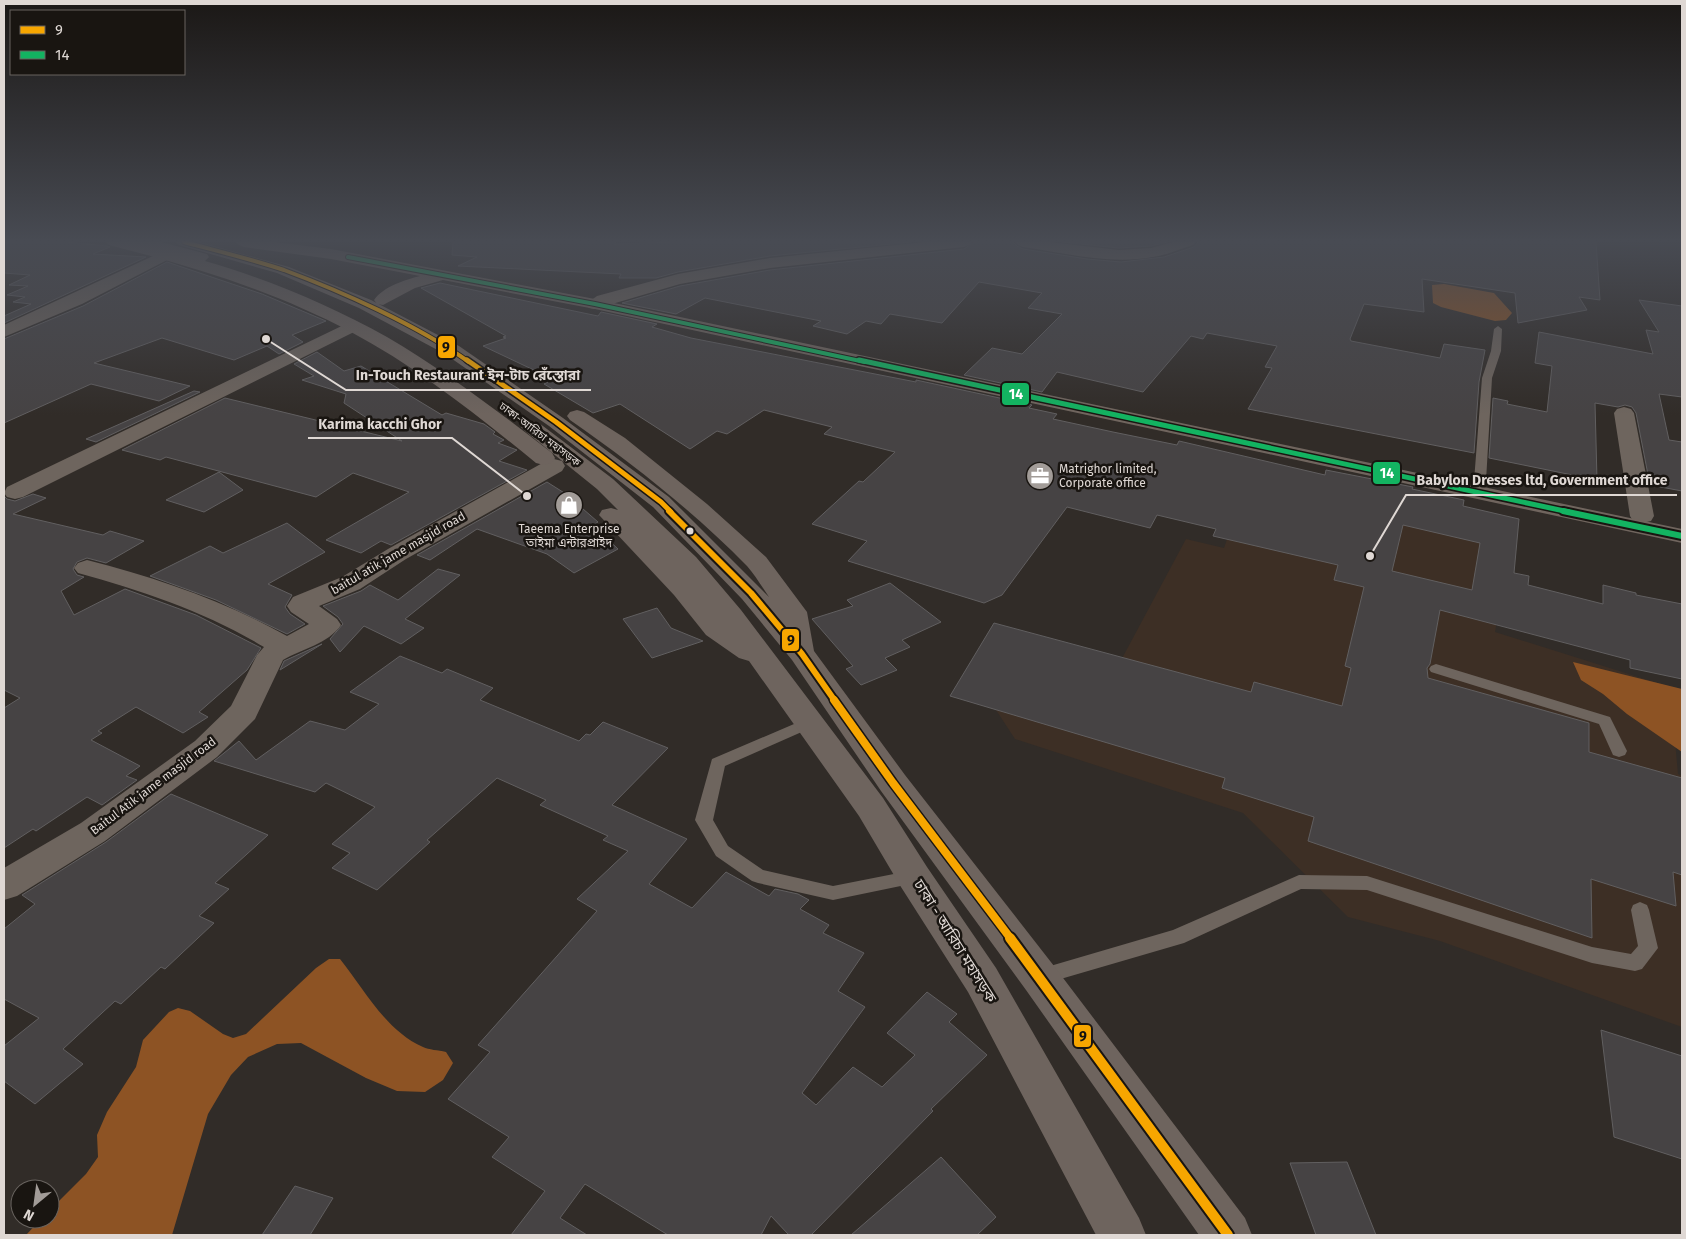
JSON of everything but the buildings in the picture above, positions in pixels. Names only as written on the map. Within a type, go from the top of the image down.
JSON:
[{"type":"highway","points":[[295,300],[352,326],[419,366],[465,397],[554,466],[620,523],[683,589],[716,629],[764,662]]},
{"type":"highway","name":"ঢাকা-আরিচা মহাসড়ক","points":[[320,300],[354,314],[426,352],[507,408],[605,484],[687,562],[731,616],[764,662]]},
{"type":"highway","name":"ঢাকা-আরিচা মহাসড়ক","points":[[355,300],[452,350],[556,422],[661,502],[751,593],[802,654],[893,783],[1040,978],[1228,1235]]},
{"type":"highway","points":[[383,300],[451,333],[510,371],[617,442],[699,509],[757,562],[793,612],[802,654]]},
{"type":"highway","name":"ঢাকা - আরিচা মহাসড়ক","points":[[764,662],[871,807],[914,877],[982,980],[1122,1235]]},
{"type":"main road","points":[[586,300],[1682,536]]},
{"type":"main road","points":[[588,300],[1023,384],[1682,525]]},
{"type":"main road","points":[[599,302],[606,300]]},
{"type":"street","points":[[4,332],[76,300]]},
{"type":"street","points":[[15,492],[352,326]]},
{"type":"street","points":[[1624,413],[1642,516]]},
{"type":"street","name":"baitul atik jame masjid road","points":[[278,651],[302,641],[327,625],[301,606],[303,603],[350,583],[397,554],[554,466]]},
{"type":"street","points":[[87,568],[131,579],[214,609],[252,627],[278,651]]},
{"type":"street","name":"Baitul Atik jame masjid road","points":[[4,886],[93,832],[206,749],[244,712],[278,651]]},
{"type":"lane","points":[[1480,481],[1488,378],[1496,352],[1498,329]]},
{"type":"lane","points":[[1436,669],[1605,721],[1619,751]]},
{"type":"lane","points":[[808,723],[718,763],[704,820],[722,851],[758,876],[833,893],[914,877]]},
{"type":"lane","points":[[1040,978],[1177,937],[1299,882],[1367,883],[1592,955],[1635,963],[1648,948],[1640,910]]},
{"type":"shaded area","points":[[1433,300],[1500,300],[1512,313],[1506,320],[1495,321],[1441,307],[1433,303]]},
{"type":"shaded area","points":[[1255,459],[1515,520],[1495,632],[1670,687],[1678,774],[1682,776],[1682,1027],[1440,941],[1348,917],[1243,813],[1015,739],[983,690],[1119,664],[1186,539],[1224,548]]},
{"type":"shaded area","points":[[1573,662],[1682,689],[1682,752],[1581,680]]},
{"type":"shaded area","points":[[329,959],[340,959],[377,1008],[398,1031],[423,1047],[446,1052],[453,1063],[443,1080],[425,1092],[397,1091],[366,1078],[301,1043],[277,1044],[248,1057],[231,1075],[208,1114],[172,1235],[26,1235],[32,1229],[60,1229],[60,1200],[86,1174],[98,1157],[97,1135],[107,1112],[136,1067],[143,1040],[169,1012],[178,1008],[190,1011],[223,1034],[233,1038],[246,1034],[316,968]]},
{"type":"transit line","name":"9","points":[[355,300],[452,350],[556,422],[661,502],[751,593],[802,654],[893,783],[1040,978],[1228,1235]]},
{"type":"transit line","name":"14","points":[[573,300],[1682,536]]},
{"type":"place","name":"In-Touch Restaurant ইন-টাচ রেঁস্তোরা","points":[[266,339]]},
{"type":"place","name":"Matrighor limited, Corporate office","points":[[1040,476]]},
{"type":"place","name":"Karima kacchi Ghor","points":[[527,496]]},
{"type":"place","name":"Taeema Enterprise তাইমা এন্টারপ্রাইদ","points":[[569,505]]},
{"type":"place","name":"Babylon Dresses ltd, Government office","points":[[1370,556]]}]
